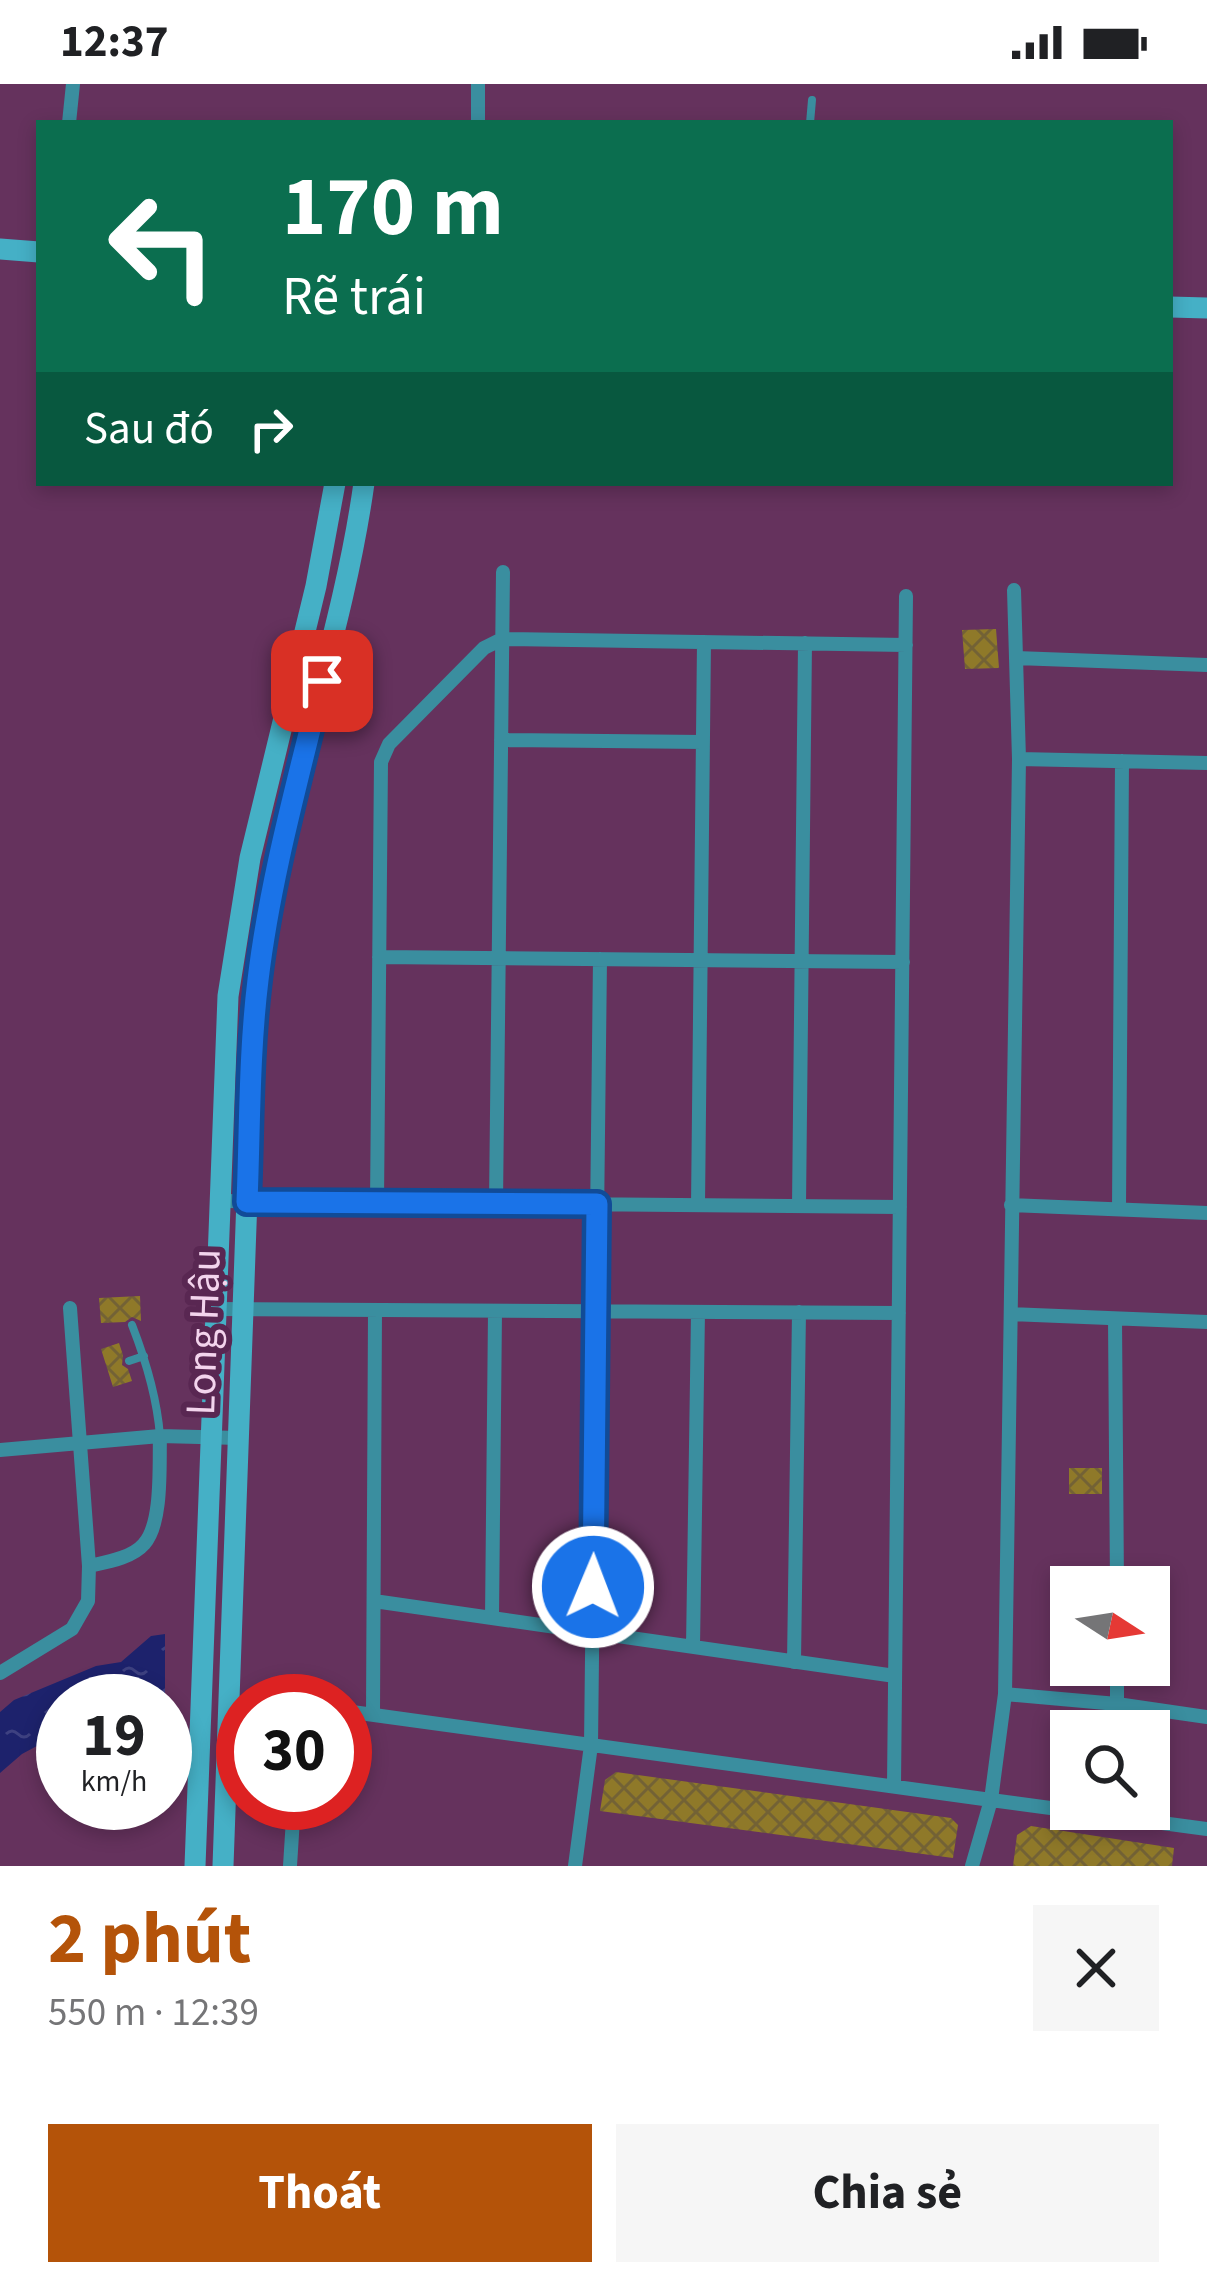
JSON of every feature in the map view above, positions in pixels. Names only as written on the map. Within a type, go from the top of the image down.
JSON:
[{"type":"main road","points":[[0,249],[36,251]]},
{"type":"main road","points":[[1173,307],[1207,308]]},
{"type":"main road","name":"Long Hậu","points":[[195,1866],[224,1043],[241,904],[316,586],[333,486]]},
{"type":"main road","name":"Long Hậu","points":[[223,1866],[253,1031],[273,882],[341,603],[363,486]]},
{"type":"street","points":[[69,120],[73,84]]},
{"type":"street","points":[[478,84],[478,120]]},
{"type":"street","points":[[496,1203],[503,572]]},
{"type":"street","points":[[972,1866],[991,1800],[1005,1694],[1019,758],[1014,590]]},
{"type":"street","points":[[894,1786],[906,596]]},
{"type":"street","points":[[376,1202],[383,752],[484,648],[502,639],[906,645]]},
{"type":"street","points":[[698,1205],[704,642]]},
{"type":"street","points":[[799,1206],[805,644]]},
{"type":"street","points":[[1016,658],[1207,664]]},
{"type":"street","points":[[501,740],[703,742]]},
{"type":"street","points":[[1019,758],[1207,764]]},
{"type":"street","points":[[1119,1209],[1122,761]]},
{"type":"street","points":[[380,957],[903,962]]},
{"type":"street","points":[[575,1866],[591,1745],[600,959]]},
{"type":"street","points":[[219,1201],[900,1207]]},
{"type":"street","points":[[1011,1205],[1207,1213]]},
{"type":"street","points":[[0,1673],[72,1629],[88,1601],[70,1308]]},
{"type":"street","points":[[215,1309],[899,1313]]},
{"type":"street","points":[[375,1310],[373,1715],[1207,1828]]},
{"type":"street","points":[[492,1618],[495,1311]]},
{"type":"street","points":[[693,1647],[698,1312]]},
{"type":"street","points":[[794,1662],[799,1312]]},
{"type":"street","points":[[1012,1314],[1207,1322]]},
{"type":"street","points":[[1115,1319],[1117,1566]]},
{"type":"street","points":[[89,1566],[143,1546],[153,1527],[160,1436]]},
{"type":"street","points":[[0,1450],[160,1436],[239,1438]]},
{"type":"street","points":[[374,1601],[895,1676]]},
{"type":"street","points":[[1118,1686],[1118,1704]]},
{"type":"street","points":[[1005,1694],[1207,1717]]},
{"type":"street","points":[[290,1866],[292,1830]]},
{"type":"lane","points":[[810,120],[812,100]]},
{"type":"lane","points":[[132,1324],[158,1411],[160,1436]]},
{"type":"lane","points":[[129,1361],[144,1356]]},
{"type":"water","points":[[165,1634],[165,1674],[77,1674],[121,1662],[151,1636]]},
{"type":"water","points":[[36,1691],[36,1746],[0,1773],[0,1712]]},
{"type":"building","points":[[996,629],[999,668],[965,669],[962,630]]},
{"type":"building","points":[[140,1296],[141,1321],[132,1317],[101,1323],[99,1298]]},
{"type":"building","points":[[119,1343],[122,1365],[132,1381],[113,1387],[101,1349]]},
{"type":"building","points":[[1069,1468],[1102,1468],[1102,1494],[1069,1494]]},
{"type":"building","points":[[616,1772],[951,1818],[958,1825],[953,1858],[600,1811],[605,1780]]},
{"type":"building","points":[[1031,1826],[1174,1848],[1172,1866],[1013,1866],[1017,1835]]},
{"type":"route","points":[[322,681],[273,882],[258,981],[247,1202],[597,1204],[593,1587]]}]
